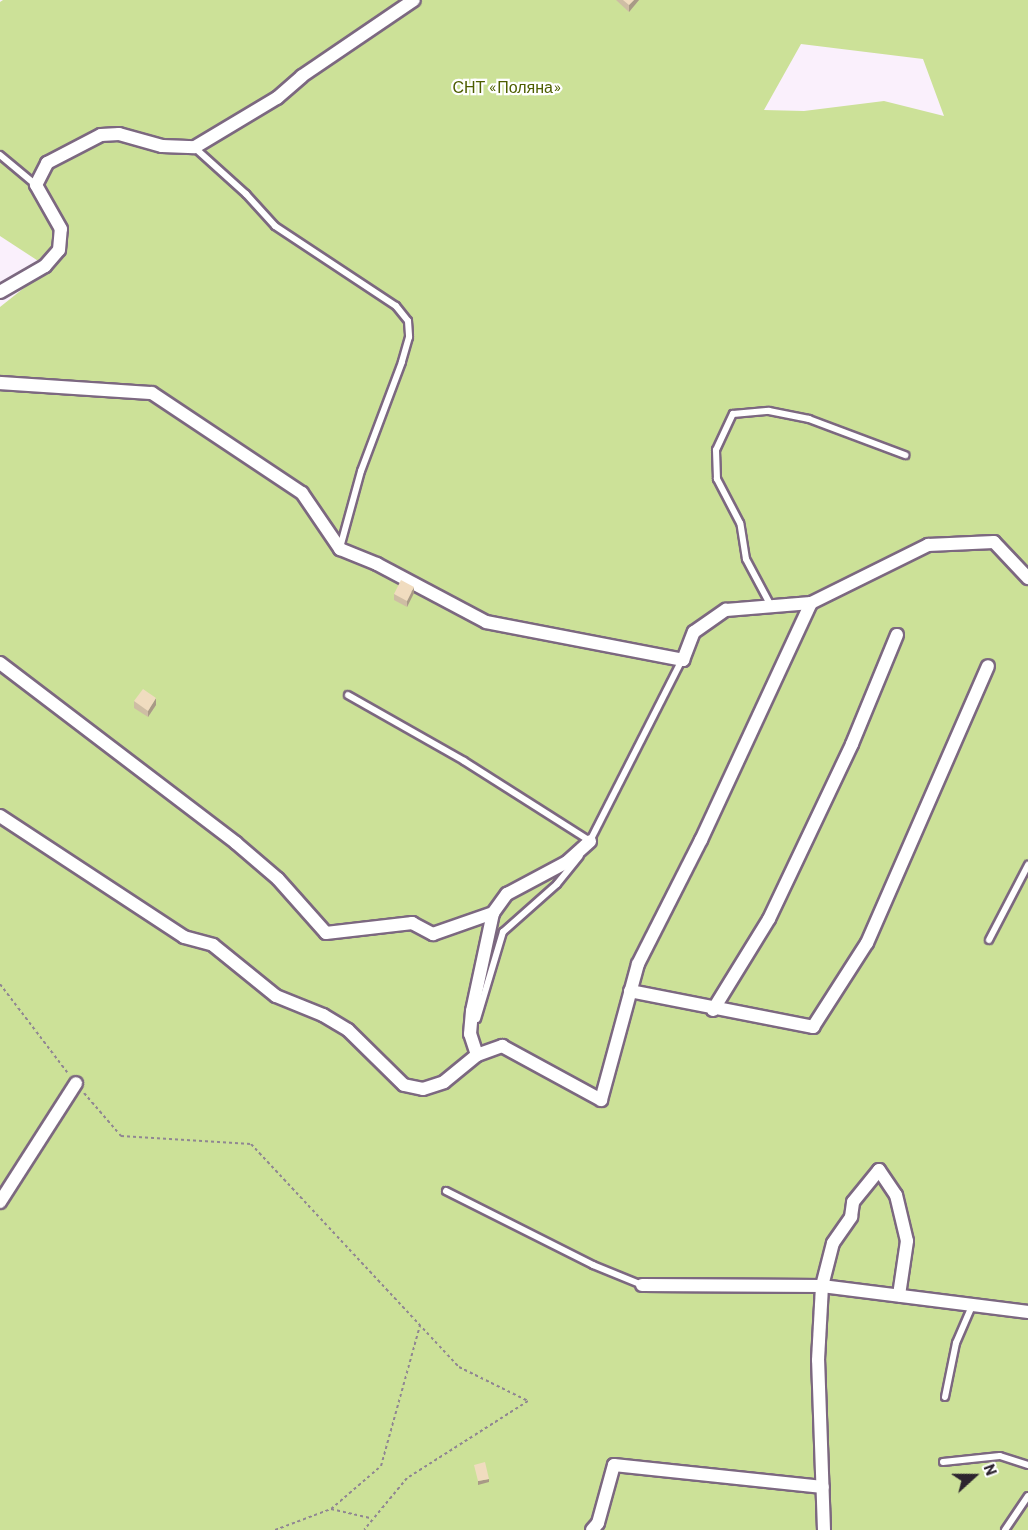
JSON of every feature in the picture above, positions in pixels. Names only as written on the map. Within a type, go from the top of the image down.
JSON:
[{"type":"street","points":[[0,292],[54,259],[63,240],[61,229],[36,185],[46,163],[100,135],[119,134],[162,146],[195,147],[277,98],[302,76],[414,0]]},
{"type":"street","points":[[0,383],[152,393],[302,493],[340,549],[377,564],[486,622],[683,660],[694,632],[726,610],[770,604],[812,603],[928,545],[994,542],[1028,578]]},
{"type":"street","points":[[0,816],[184,937],[213,945],[276,996],[323,1015],[348,1030],[404,1085],[423,1089],[444,1082],[477,1055],[502,1046],[601,1100],[638,964],[701,840],[812,603]]},
{"type":"street","points":[[713,1010],[769,920],[852,744],[897,635]]},
{"type":"street","points":[[0,663],[236,843],[278,879],[326,933],[412,923],[433,934],[493,913]]},
{"type":"street","points":[[630,991],[713,1010],[813,1027],[867,943],[988,666]]},
{"type":"street","points":[[477,1055],[470,1034],[472,1011],[493,913],[507,894],[567,862],[590,841]]},
{"type":"street","points":[[0,1202],[76,1083]]},
{"type":"street","points":[[824,1530],[818,1360],[822,1286],[833,1244],[851,1216],[853,1202],[879,1170],[896,1195],[907,1241],[899,1295]]},
{"type":"street","points":[[642,1285],[822,1286],[1028,1312]]},
{"type":"street","points":[[592,1530],[598,1523],[614,1465],[823,1487]]},
{"type":"lane","points":[[195,147],[246,194],[275,226],[396,306],[408,321],[409,337],[402,362],[361,471],[340,549]]},
{"type":"lane","points":[[0,155],[36,185]]},
{"type":"lane","points":[[770,604],[746,559],[740,523],[717,479],[716,450],[734,414],[769,411],[808,419],[905,455]]},
{"type":"lane","points":[[477,1055],[474,1032],[479,1006],[503,932],[572,868],[590,841],[683,660]]},
{"type":"lane","points":[[348,695],[464,761],[590,841]]},
{"type":"lane","points":[[989,940],[1028,865]]},
{"type":"lane","points":[[446,1191],[593,1265],[642,1285]]},
{"type":"lane","points":[[945,1397],[956,1343],[972,1306]]},
{"type":"lane","points":[[943,1462],[1000,1456],[1028,1465]]},
{"type":"lane","points":[[1005,1530],[1028,1496]]},
{"type":"path","points":[[0,984],[76,1083],[121,1136],[251,1144],[459,1367],[528,1401],[407,1478],[370,1518],[364,1530]]},
{"type":"path","points":[[275,1530],[331,1509],[381,1466],[420,1325]]},
{"type":"path","points":[[331,1509],[370,1518]]},
{"type":"green space","name":"СНТ «Поляна»","points":[[3,0],[1028,0],[1028,1530],[0,1530],[0,307],[49,268],[0,236],[0,2]],"holes":[[[801,44],[923,59],[944,116],[884,101],[804,111],[764,110]]]},
{"type":"building","points":[[623,0],[634,0],[629,5]]},
{"type":"building","points":[[401,580],[414,587],[407,601],[394,594]]},
{"type":"building","points":[[143,689],[156,698],[148,711],[134,701]]},
{"type":"building","points":[[485,1462],[489,1479],[478,1481],[474,1465]]}]
